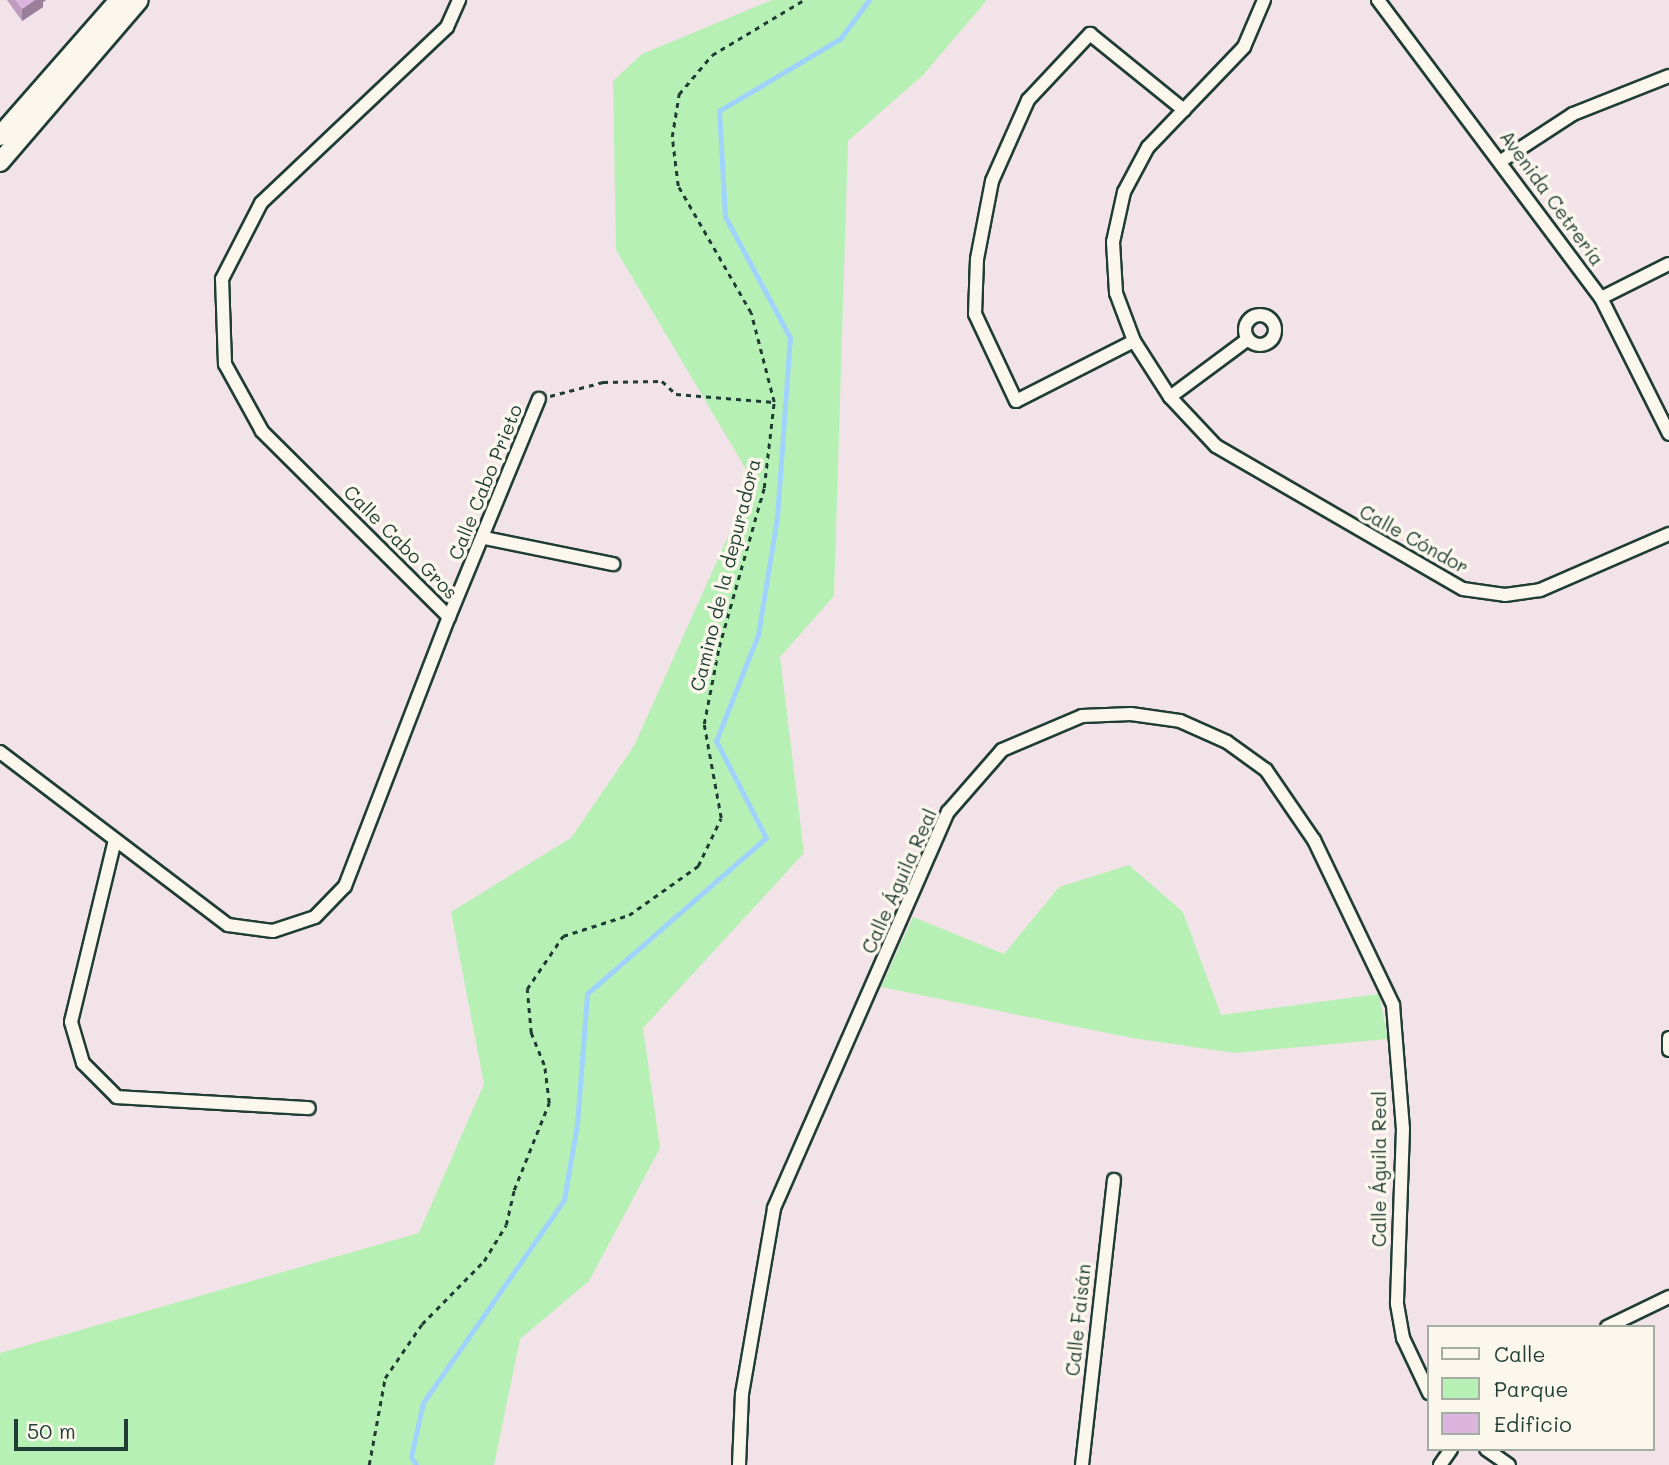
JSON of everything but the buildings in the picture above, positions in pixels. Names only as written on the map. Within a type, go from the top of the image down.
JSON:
[{"type":"street","points":[[0,136],[119,0]]},
{"type":"street","points":[[0,162],[139,0]]},
{"type":"street","name":"Calle Cabo Gros","points":[[0,751],[228,925],[273,931],[315,917],[345,886],[449,617],[262,431],[225,364],[222,279],[261,203],[447,27],[459,0]]},
{"type":"street","name":"Calle Cóndor","points":[[1264,0],[1244,47],[1148,147],[1124,192],[1114,254],[1116,293],[1134,341],[1170,397],[1216,446],[1463,589],[1505,596],[1540,590],[1669,534]]},
{"type":"street","name":"Avenida Cetrería","points":[[1378,0],[1601,298],[1669,434]]},
{"type":"street","points":[[1134,341],[1016,401],[975,314],[977,259],[992,181],[1028,100],[1090,34],[1184,110]]},
{"type":"street","points":[[1501,161],[1573,114],[1669,76]]},
{"type":"street","points":[[1601,298],[1669,264]]},
{"type":"street","points":[[1170,397],[1248,339]]},
{"type":"street","name":"Calle Cabo Prieto","points":[[449,617],[485,538],[539,399]]},
{"type":"street","points":[[485,538],[613,564]]},
{"type":"street","name":"Calle Águila Real","points":[[739,1465],[742,1394],[775,1208],[948,812],[1003,750],[1082,716],[1131,713],[1180,721],[1227,742],[1266,770],[1314,840],[1393,1005],[1403,1129],[1397,1304],[1403,1338],[1428,1391]]},
{"type":"street","points":[[115,840],[71,1022],[83,1063],[117,1097],[309,1108]]},
{"type":"street","points":[[1669,1038],[1669,1050]]},
{"type":"street","name":"Calle Faisán","points":[[1082,1465],[1114,1180]]},
{"type":"street","points":[[1611,1325],[1669,1297]]},
{"type":"street","points":[[1489,1451],[1509,1465]]},
{"type":"path","name":"Camino de la depuradora","points":[[369,1465],[385,1378],[422,1324],[484,1261],[506,1225],[514,1190],[549,1103],[544,1065],[531,1032],[527,989],[563,936],[629,915],[698,866],[721,818],[704,724],[719,647],[764,488],[774,402],[751,313],[678,186],[672,137],[679,94],[712,55],[804,0]]},
{"type":"path","points":[[539,399],[603,382],[662,381],[676,394],[774,402]]},
{"type":"green space","points":[[772,0],[987,0],[923,75],[848,141],[834,596],[780,657],[804,853],[643,1028],[660,1148],[589,1281],[520,1339],[494,1465],[0,1465],[0,1353],[419,1233],[484,1084],[451,912],[571,838],[634,746],[753,481],[616,250],[613,81],[642,54]]},
{"type":"green space","points":[[1129,865],[1183,912],[1221,1015],[1379,994],[1388,1039],[1235,1053],[1132,1038],[881,987],[913,917],[1004,954],[1059,887]]},
{"type":"waterway","points":[[416,1465],[411,1457],[423,1403],[564,1200],[577,1125],[587,994],[766,838],[716,741],[758,635],[777,518],[790,338],[725,217],[719,111],[840,39],[869,0]]}]
